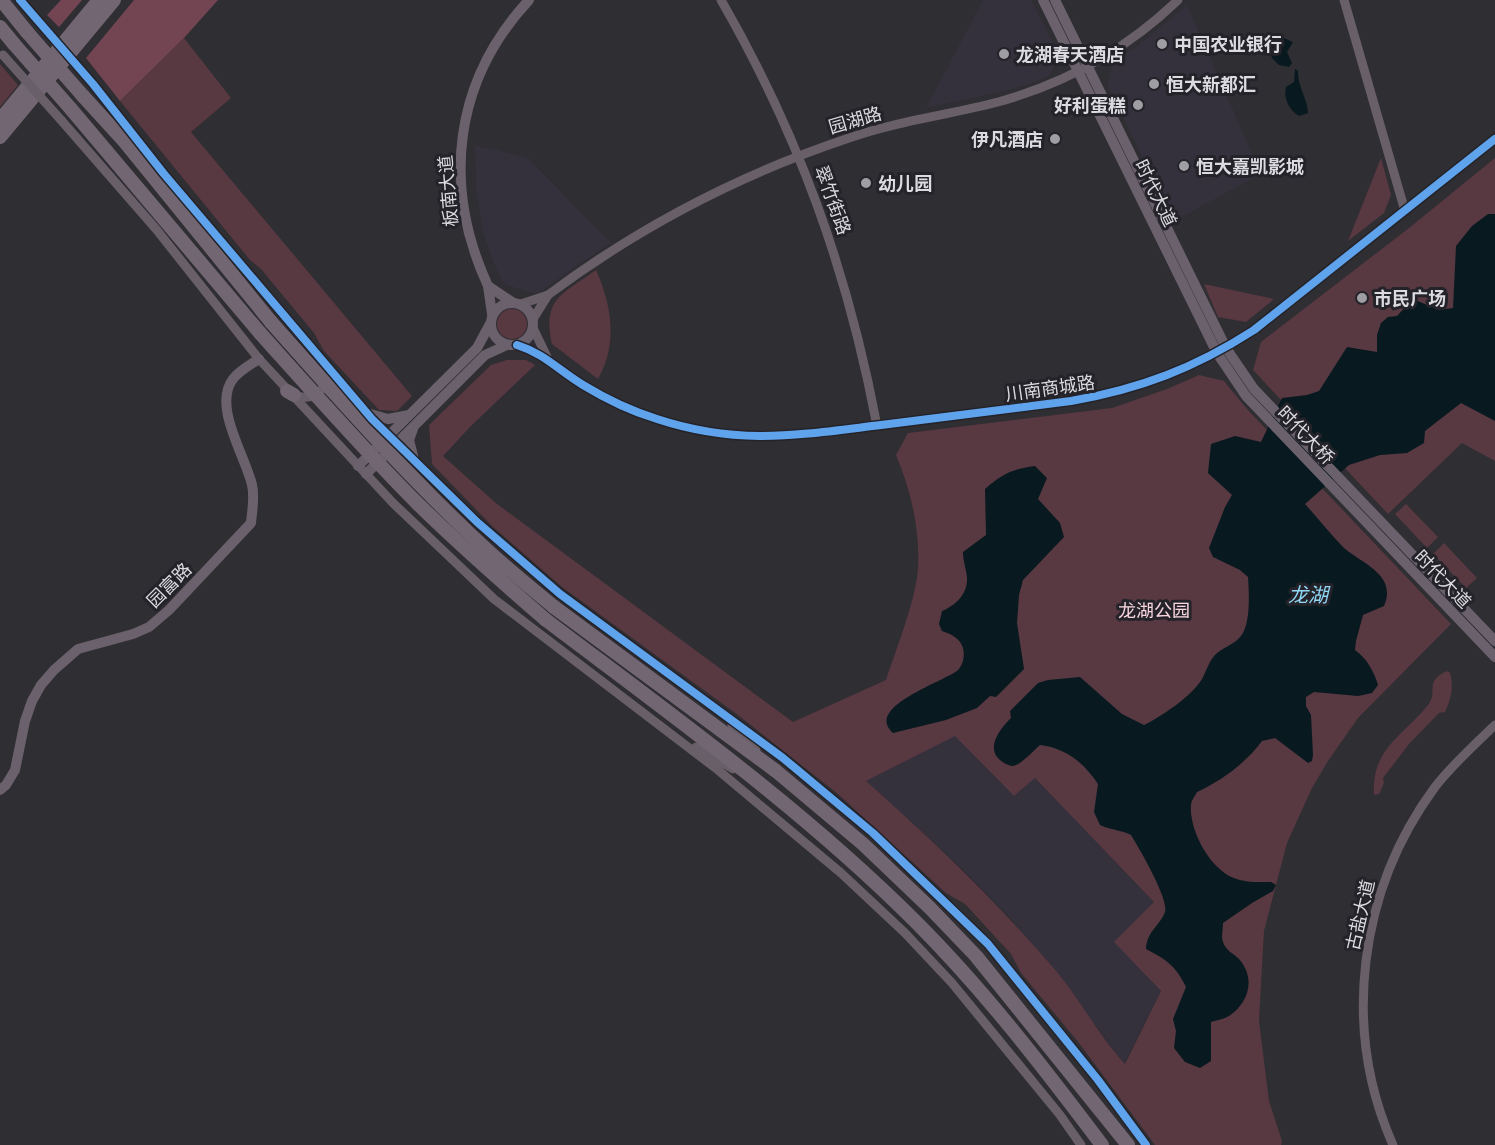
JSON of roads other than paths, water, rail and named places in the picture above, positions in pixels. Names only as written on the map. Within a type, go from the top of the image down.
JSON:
[{"type":"highway","points":[[1,0],[125,142],[271,322],[357,418],[428,492],[488,550],[554,608],[776,771],[863,844],[976,956],[1128,1145]]},
{"type":"highway","points":[[0,120],[99,0]]},
{"type":"highway","points":[[0,137],[114,0]]},
{"type":"highway","points":[[0,27],[260,333],[346,429],[417,503],[479,562],[546,620],[764,787],[852,861],[964,972],[1031,1053],[1102,1145]]},
{"type":"main road","name":"板南大道","points":[[488,286],[476,261],[468,234],[462,197],[461,145],[469,104],[484,63],[499,37],[529,0]]},
{"type":"main road","name":"时代大道","points":[[1043,0],[1083,69]]},
{"type":"main road","name":"时代大道","points":[[1055,0],[1083,69],[1221,351],[1250,392]]},
{"type":"main road","points":[[362,470],[485,355],[526,340],[533,324],[529,310],[488,286]]},
{"type":"main road","points":[[488,286],[495,337],[512,345]]},
{"type":"main road","points":[[414,460],[409,441],[412,421],[477,348],[486,335],[491,319],[502,304],[516,303]]},
{"type":"main road","name":"园富路","points":[[0,790],[15,770],[25,721],[32,700],[54,670],[78,650],[149,627],[169,610],[251,523],[253,488],[246,463],[234,438],[228,415],[227,394],[232,380],[243,369],[259,359]]},
{"type":"main road","name":"时代大桥","points":[[1250,392],[1346,493]]},
{"type":"main road","points":[[367,413],[388,419],[412,421]]},
{"type":"main road","name":"时代大道","points":[[1346,493],[1495,641]]},
{"type":"main road","name":"时代大道","points":[[1346,493],[1495,657]]},
{"type":"street","points":[[20,0],[93,84],[164,174],[255,278],[323,362],[393,440],[477,522],[560,594],[783,758],[857,818],[942,897],[988,944],[1098,1080],[1146,1145]]},
{"type":"street","name":"翠竹街路","points":[[721,0],[781,113],[824,222],[852,312],[877,426]]},
{"type":"street","name":"园湖路","points":[[548,295],[619,246],[700,200],[799,155],[851,137],[997,102],[1031,91],[1083,69],[1132,39],[1178,0]]},
{"type":"street","points":[[1344,0],[1405,211]]},
{"type":"street","points":[[2,53],[156,229],[259,359],[362,470],[446,555],[494,599],[577,665],[730,780],[841,873],[905,933],[952,983],[1081,1145]]},
{"type":"street","name":"川南商城路","points":[[512,345],[536,351],[581,384],[631,410],[711,433],[740,437],[768,437],[877,426],[1107,395],[1182,370],[1221,351],[1254,330],[1495,139]]},
{"type":"street","points":[[125,142],[164,174]]},
{"type":"street","points":[[127,174],[156,229]]},
{"type":"street","points":[[516,303],[548,295]]},
{"type":"street","points":[[548,295],[533,324],[548,359]]},
{"type":"street","points":[[290,393],[308,398],[321,390],[327,377],[323,362]]},
{"type":"street","points":[[446,555],[439,542],[440,528],[444,522],[450,517],[465,515],[477,522]]},
{"type":"street","points":[[712,705],[776,771]]},
{"type":"street","name":"古盐大道","points":[[1393,1145],[1377,1105],[1364,1031],[1362,1000],[1369,936],[1385,878],[1417,814],[1447,773],[1495,725]]},
{"type":"street","points":[[665,729],[764,787]]},
{"type":"water","points":[[1279,36],[1293,42],[1287,52],[1292,63],[1289,67],[1279,65],[1272,58],[1269,48]]},
{"type":"water","points":[[1295,69],[1298,71],[1308,113],[1299,116],[1290,107],[1285,95],[1286,87],[1294,82]]},
{"type":"water","name":"龙湖","points":[[1488,214],[1495,214],[1495,421],[1461,403],[1425,431],[1424,443],[1407,453],[1380,455],[1349,465],[1305,504],[1343,547],[1382,577],[1386,586],[1387,595],[1384,606],[1363,615],[1355,650],[1370,666],[1378,685],[1372,693],[1358,696],[1314,692],[1306,697],[1306,706],[1311,715],[1312,761],[1308,763],[1275,738],[1262,741],[1232,771],[1197,792],[1192,802],[1191,815],[1197,837],[1209,858],[1217,866],[1239,880],[1271,882],[1276,885],[1273,891],[1223,923],[1223,942],[1244,966],[1249,982],[1248,990],[1236,1011],[1227,1017],[1211,1022],[1211,1061],[1200,1068],[1185,1062],[1174,1048],[1176,1031],[1173,1019],[1186,987],[1170,964],[1146,949],[1151,933],[1163,917],[1165,905],[1152,874],[1131,835],[1100,825],[1094,812],[1098,784],[1087,769],[1074,758],[1058,749],[1040,745],[1020,763],[1013,766],[1001,761],[996,755],[994,744],[996,738],[1011,718],[1010,711],[1038,683],[1048,680],[1080,677],[1122,714],[1144,725],[1191,693],[1202,679],[1215,655],[1241,636],[1249,607],[1248,577],[1240,570],[1213,557],[1209,548],[1232,495],[1208,473],[1211,444],[1235,436],[1261,442],[1282,398],[1319,391],[1347,347],[1377,352],[1377,335],[1381,323],[1388,317],[1397,316],[1413,299],[1439,310],[1453,308],[1456,246],[1472,226]]},
{"type":"water","points":[[1035,466],[1047,478],[1038,499],[1060,523],[1064,537],[1023,580],[1019,595],[1017,623],[1024,669],[996,697],[990,696],[977,708],[946,720],[893,733],[887,723],[889,714],[897,705],[951,675],[962,663],[964,654],[962,645],[955,637],[942,631],[939,624],[942,611],[956,602],[963,594],[967,583],[963,552],[986,535],[985,489],[1008,473]]},
{"type":"place","name":"中国农业银行","points":[[1162,44]]},
{"type":"place","name":"龙湖春天酒店","points":[[1004,54]]},
{"type":"place","name":"恒大新都汇","points":[[1154,84]]},
{"type":"place","name":"好利蛋糕","points":[[1138,105]]},
{"type":"place","name":"伊凡酒店","points":[[1055,139]]},
{"type":"place","name":"恒大嘉凯影城","points":[[1184,166]]},
{"type":"place","name":"幼儿园","points":[[866,183]]},
{"type":"place","name":"市民广场","points":[[1362,298]]},
{"type":"park label","name":"龙湖公园","points":[[1154,610]]}]
